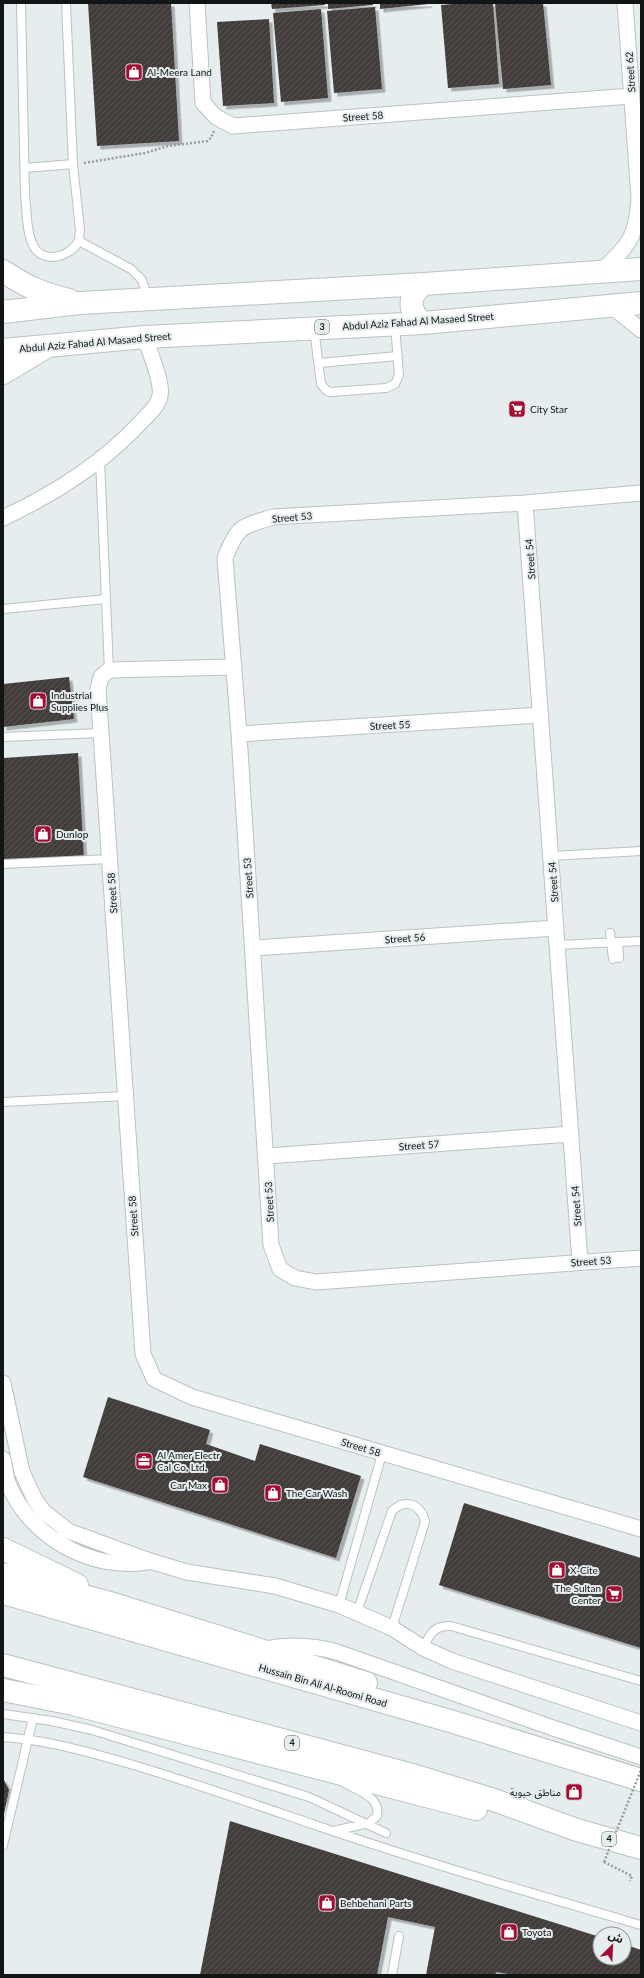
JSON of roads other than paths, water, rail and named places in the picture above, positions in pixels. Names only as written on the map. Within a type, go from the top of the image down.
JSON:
[{"type":"main road","points":[[3,312],[80,303],[424,284],[641,269]]},
{"type":"main road","points":[[3,271],[24,285],[48,295],[80,303]]},
{"type":"main road","points":[[423,323],[416,317],[412,308],[412,299],[416,290],[424,284]]},
{"type":"main road","name":"Abdul Aziz Fahad Al Masaed Street","points":[[3,350],[145,337],[314,327],[423,323],[641,303]]},
{"type":"main road","points":[[3,373],[50,345]]},
{"type":"main road","points":[[3,1549],[64,1578],[110,1603]]},
{"type":"main road","points":[[3,1574],[110,1603],[362,1682],[398,1696],[450,1721]]},
{"type":"main road","name":"Hussain Bin Ali Al-Roomi Road","points":[[3,1593],[450,1721],[641,1780]]},
{"type":"main road","name":"4","points":[[3,1665],[409,1774],[494,1800],[577,1830],[641,1848]]},
{"type":"main road","points":[[3,1690],[73,1704],[486,1812],[577,1830]]},
{"type":"main road","points":[[3,1699],[73,1704]]},
{"type":"street","name":"Street 58","points":[[197,3],[203,103],[216,117],[233,126],[632,96]]},
{"type":"street","name":"Street 62","points":[[600,272],[624,250],[632,235],[637,220],[640,184],[625,3]]},
{"type":"street","points":[[610,305],[641,330]]},
{"type":"street","points":[[3,518],[38,501],[70,482],[100,460],[133,430],[153,409],[160,397],[160,384],[145,337]]},
{"type":"street","name":"Street 53","points":[[641,493],[526,503],[273,517],[241,528],[231,542],[225,558],[239,734],[267,1156],[271,1245],[280,1269],[295,1278],[316,1282],[641,1258]]},
{"type":"street","name":"Street 54","points":[[526,503],[580,1262]]},
{"type":"street","points":[[109,670],[234,667]]},
{"type":"street","name":"Street 58","points":[[109,670],[101,677],[98,689],[143,1354],[154,1379],[192,1397],[641,1529]]},
{"type":"street","name":"Street 55","points":[[239,734],[541,715]]},
{"type":"street","name":"Street 56","points":[[253,948],[556,928]]},
{"type":"street","name":"Street 57","points":[[267,1156],[571,1134]]},
{"type":"street","points":[[3,1383],[22,1472],[35,1500],[44,1512],[68,1531],[150,1561],[211,1577],[276,1586],[339,1605],[392,1628],[423,1648],[466,1667],[641,1722]]},
{"type":"street","points":[[3,1459],[8,1482],[14,1496],[34,1522],[52,1537],[84,1557],[96,1561],[120,1564],[150,1561]]},
{"type":"street","points":[[262,1650],[294,1645],[330,1650],[641,1757]]},
{"type":"lane","points":[[21,3],[25,168],[28,219],[30,235],[35,248],[48,256],[61,256],[74,249],[79,240],[80,219],[73,164],[66,3]]},
{"type":"lane","points":[[25,168],[73,164]]},
{"type":"lane","points":[[79,240],[131,269],[142,280],[148,299]]},
{"type":"lane","points":[[314,327],[321,384],[327,391],[331,392],[386,388],[396,384],[398,379],[398,356],[395,324]]},
{"type":"lane","points":[[318,363],[398,356]]},
{"type":"lane","points":[[100,460],[109,670]]},
{"type":"lane","points":[[3,609],[106,599]]},
{"type":"lane","points":[[3,737],[101,733]]},
{"type":"lane","points":[[551,856],[641,851]]},
{"type":"lane","points":[[3,864],[110,859]]},
{"type":"lane","points":[[610,933],[614,942],[616,958]]},
{"type":"lane","points":[[557,945],[641,941]]},
{"type":"lane","points":[[3,1102],[125,1096]]},
{"type":"lane","points":[[339,1605],[382,1454]]},
{"type":"lane","points":[[357,1612],[392,1512],[397,1506],[412,1504],[419,1508],[424,1514],[425,1522],[392,1628]]},
{"type":"lane","points":[[423,1648],[432,1631],[444,1626],[451,1626],[641,1681]]},
{"type":"lane","points":[[3,1714],[33,1718],[92,1730],[309,1797],[386,1833]]},
{"type":"lane","points":[[3,1845],[33,1718]]},
{"type":"lane","points":[[3,1737],[28,1739],[98,1755],[156,1772],[333,1831],[535,1895],[641,1925]]},
{"type":"lane","points":[[327,1770],[367,1796],[376,1804],[377,1816],[373,1820],[366,1824],[333,1831]]},
{"type":"lane","points":[[392,1975],[399,1936]]},
{"type":"place","name":"Al-Meera Land","points":[[134,72]]},
{"type":"place","name":"City Star","points":[[517,409]]},
{"type":"place","name":"Industrial Supplies Plus","points":[[38,701]]},
{"type":"place","name":"Dunlop","points":[[43,834]]},
{"type":"place","name":"Al Amer Electr Cal Co. Ltd.","points":[[144,1461]]},
{"type":"place","name":"Car Max","points":[[220,1485]]},
{"type":"place","name":"The Car Wash","points":[[273,1493]]},
{"type":"place","name":"X-Cite","points":[[557,1570]]},
{"type":"place","name":"The Sultan Center","points":[[614,1594]]},
{"type":"place","name":"مناطق حيوية","points":[[574,1792]]},
{"type":"place","name":"Behbehani Parts","points":[[327,1903]]},
{"type":"place","name":"Toyota","points":[[509,1932]]}]
